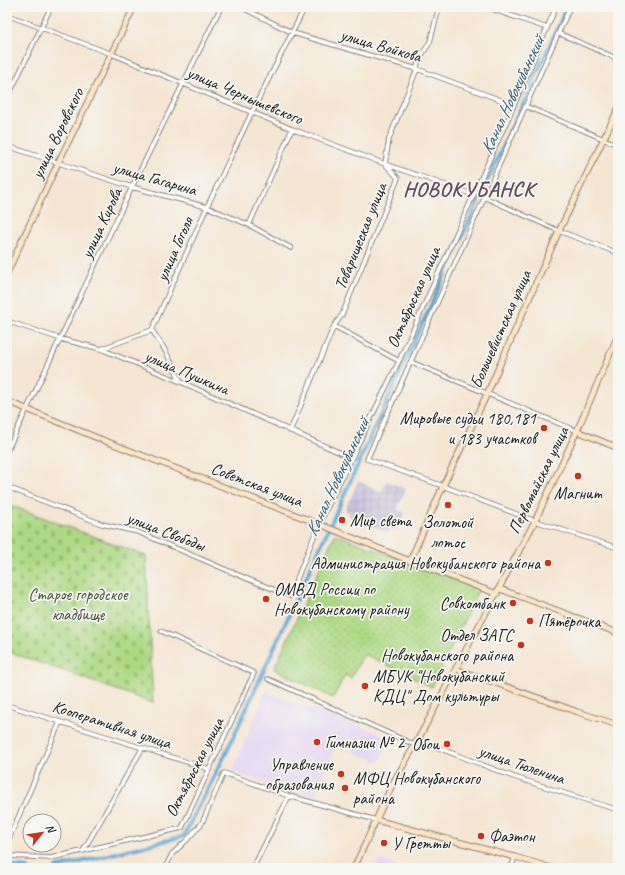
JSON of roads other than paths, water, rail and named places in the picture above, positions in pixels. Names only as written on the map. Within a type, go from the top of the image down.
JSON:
[{"type":"main road","name":"улица Воровского","points":[[7,272],[58,162],[134,7]]},
{"type":"main road","name":"Большевистская улица","points":[[410,561],[559,231],[618,109]]},
{"type":"main road","name":"Первомайская улица","points":[[354,868],[393,783],[417,742],[535,520],[577,431],[618,335]]},
{"type":"main road","name":"Советская улица","points":[[7,401],[28,408],[96,437],[410,561],[618,633]]},
{"type":"main road","points":[[577,431],[618,448]]},
{"type":"main road","points":[[456,669],[618,725]]},
{"type":"main road","points":[[376,820],[552,868]]},
{"type":"street","points":[[7,99],[51,7]]},
{"type":"street","name":"улица Кирова","points":[[7,451],[132,187],[221,7]]},
{"type":"street","name":"улица Войкова","points":[[241,7],[293,33],[417,68],[514,105]]},
{"type":"street","name":"улица Гоголя","points":[[152,330],[207,207],[251,114],[305,7]]},
{"type":"street","name":"Товарищеская улица","points":[[290,431],[334,326],[342,315],[398,178],[384,164],[389,139],[417,68],[418,61],[430,42],[439,7]]},
{"type":"street","points":[[486,7],[547,28]]},
{"type":"street","name":"Октябрьская улица","points":[[290,596],[319,524],[399,361],[514,105],[556,7]]},
{"type":"street","name":"Октябрьская улица","points":[[443,486],[367,459],[570,7]]},
{"type":"street","name":"улица Чернышевского","points":[[7,15],[112,54],[183,83],[251,114],[292,130],[474,195]]},
{"type":"street","points":[[558,33],[618,59]]},
{"type":"street","points":[[525,106],[618,145]]},
{"type":"street","points":[[250,225],[292,130]]},
{"type":"street","name":"улица Гагарина","points":[[7,146],[132,187],[207,207],[250,225],[291,248]]},
{"type":"street","points":[[484,197],[559,231],[618,253]]},
{"type":"street","name":"улица Пушкина","points":[[7,321],[61,339],[101,349],[181,382],[352,458]]},
{"type":"street","points":[[334,326],[399,361]]},
{"type":"street","points":[[101,349],[152,330],[165,350],[181,382]]},
{"type":"street","points":[[411,362],[577,431]]},
{"type":"street","points":[[443,486],[535,520],[618,548]]},
{"type":"street","name":"улица Свободы","points":[[7,487],[102,524],[138,532],[290,596]]},
{"type":"street","name":"Октябрьская улица","points":[[83,851],[182,828],[254,673],[160,631]]},
{"type":"street","name":"улица Тюленина","points":[[268,679],[417,742],[514,777],[618,810]]},
{"type":"street","name":"Кооперативная улица","points":[[7,705],[209,769]]},
{"type":"street","points":[[7,843],[60,722]]},
{"type":"street","points":[[7,856],[51,858],[83,851],[142,749]]},
{"type":"street","name":"Октябрьская улица","points":[[165,868],[172,854],[202,823],[224,773],[290,796]]},
{"type":"street","points":[[253,868],[290,796],[376,820]]},
{"type":"street","points":[[511,868],[515,857]]},
{"type":"waterway","name":"Канал Новокубанский","points":[[56,868],[184,836],[227,751],[567,7]]},
{"type":"waterway","name":"Канал Новокубанский","points":[[7,866],[28,868]]},
{"type":"place","name":"Мировые судьи 180,181 и 183 участков","points":[[544,428]]},
{"type":"place","name":"Магнит","points":[[578,476]]},
{"type":"place","name":"Золотой лотос","points":[[448,505]]},
{"type":"place","name":"Мир света","points":[[342,520]]},
{"type":"place","name":"Администрация Новокубанского района","points":[[548,563]]},
{"type":"place","name":"ОМВД России по Новокубанскому району","points":[[266,599]]},
{"type":"place","name":"Совкомбанк","points":[[513,603]]},
{"type":"place","name":"Пятёрочка","points":[[530,621]]},
{"type":"place","name":"Отдел ЗАГС Новокубанского района","points":[[521,645]]},
{"type":"place","name":"МБУК \"Новокубанский КДЦ\" Дом культуры","points":[[365,686]]},
{"type":"place","name":"Гимназии № 2","points":[[317,742]]},
{"type":"place","name":"Обои","points":[[447,744]]},
{"type":"place","name":"Управление образования","points":[[341,774]]},
{"type":"place","name":"МФЦ Новокубанского района","points":[[345,788]]},
{"type":"place","name":"Фаэтон","points":[[481,836]]},
{"type":"place","name":"У Гретты","points":[[384,843]]},
{"type":"district","name":"НОВОКУБАНСК","points":[[469,189]]},
{"type":"park label","name":"Старое городское кладбище","points":[[78,604]]}]
